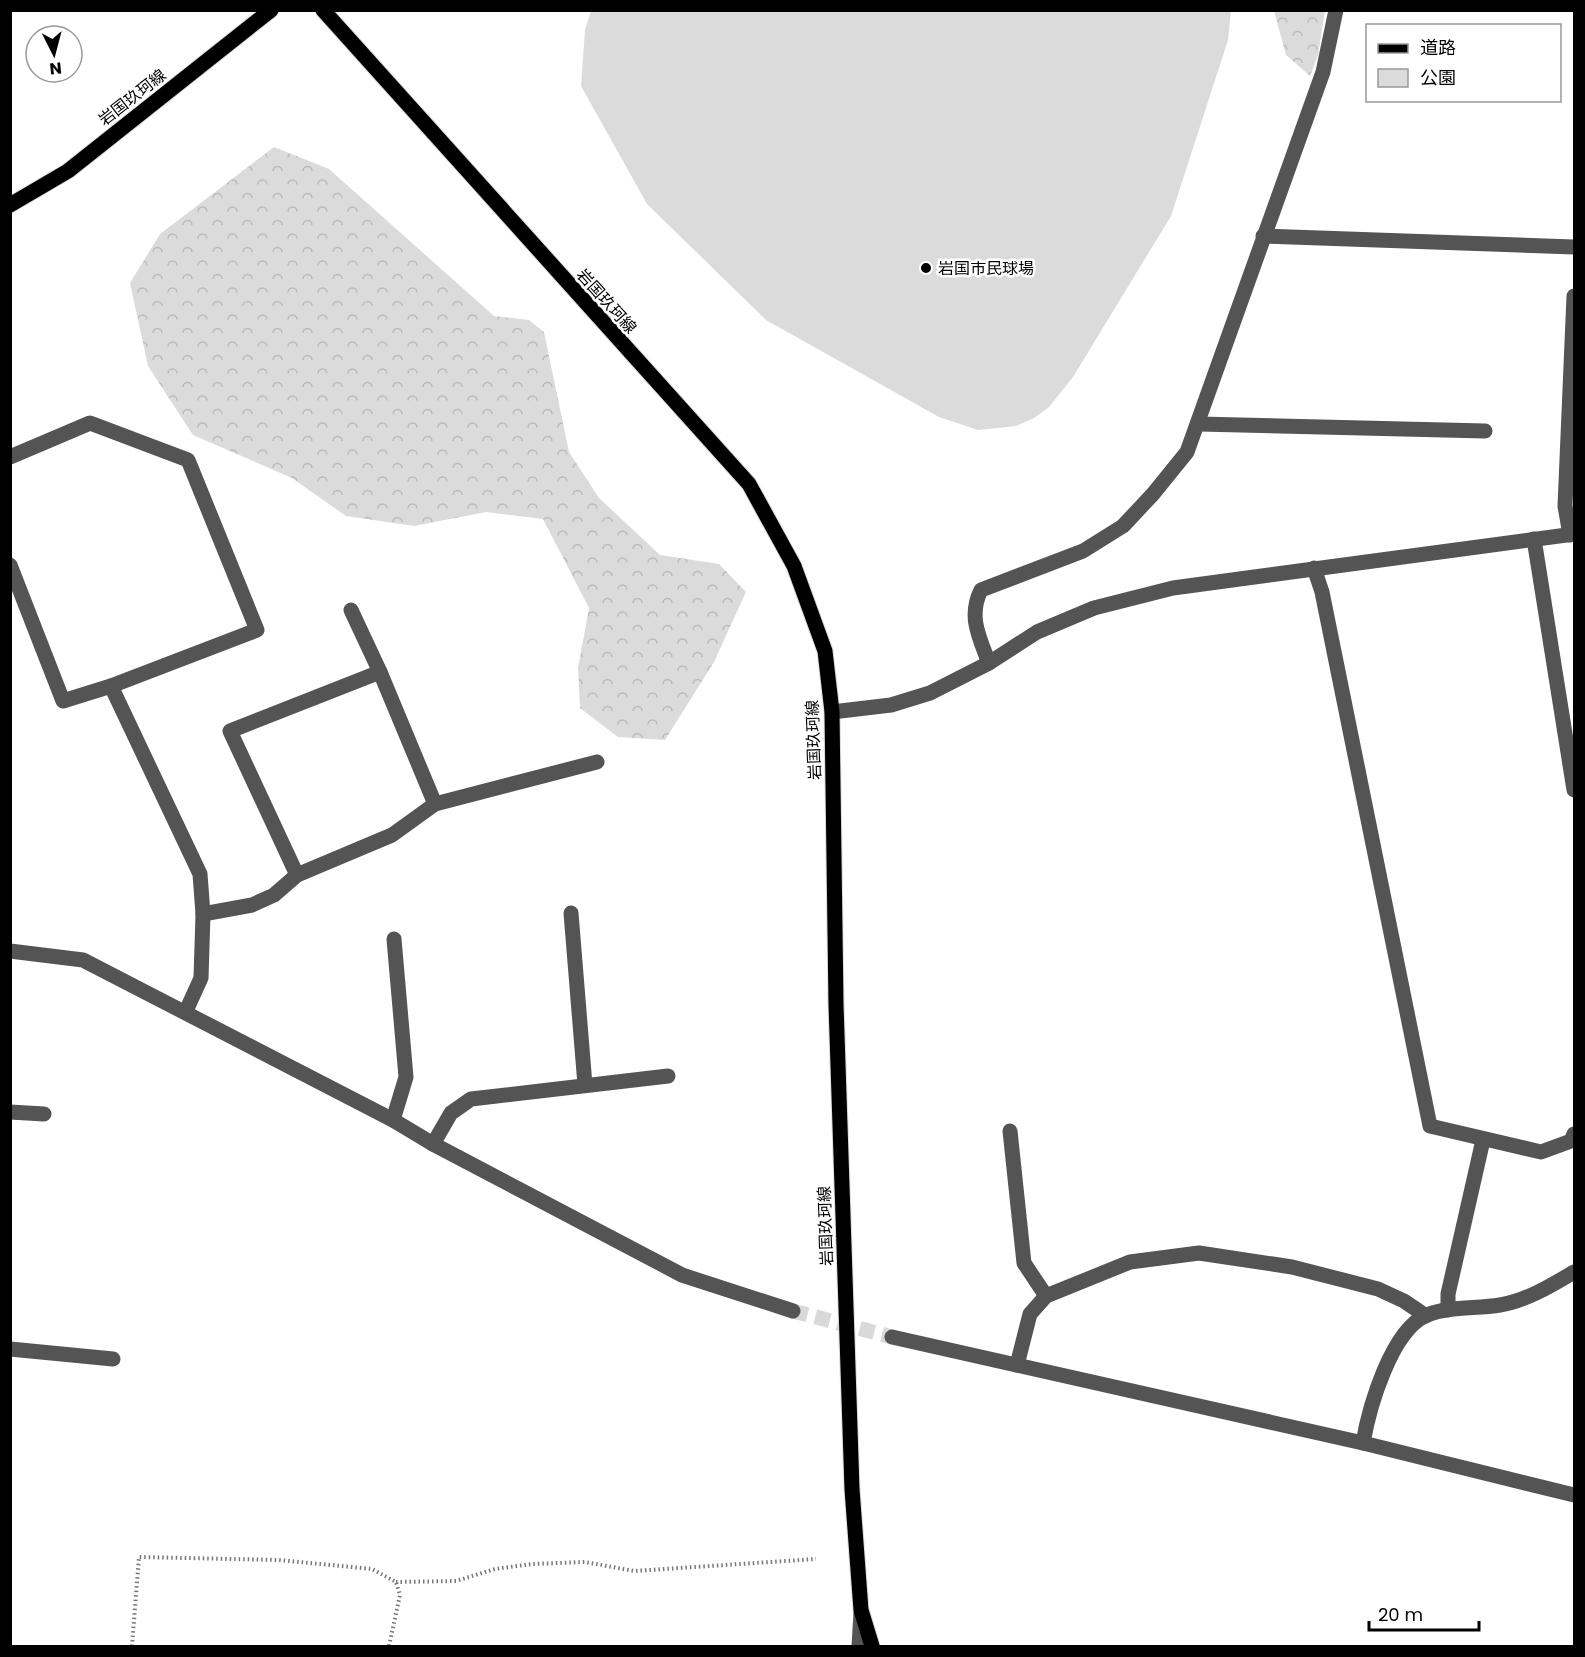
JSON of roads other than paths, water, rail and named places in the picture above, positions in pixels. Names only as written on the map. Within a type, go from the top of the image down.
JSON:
[{"type":"main road","name":"岩国玖珂線","points":[[10,205],[68,171],[271,10]]},
{"type":"main road","name":"岩国玖珂線","points":[[323,10],[749,484],[794,566],[825,651],[832,712],[836,1004],[852,1489],[861,1610],[872,1647]]},
{"type":"street","points":[[988,663],[974,624],[975,602],[981,590],[1083,551],[1123,526],[1187,452],[1199,424],[1323,72],[1336,10]]},
{"type":"street","points":[[1263,237],[1575,247]]},
{"type":"street","points":[[832,712],[891,705],[930,693],[988,663],[1037,632],[1094,608],[1173,588],[1572,535],[1565,506],[1575,296]]},
{"type":"street","points":[[10,457],[90,423],[188,460],[257,630],[111,686],[63,701],[10,565]]},
{"type":"street","points":[[1199,424],[1485,431]]},
{"type":"street","points":[[1534,539],[1575,790]]},
{"type":"street","points":[[1314,568],[1322,592],[1430,1126],[1541,1152],[1570,1142],[1575,1134]]},
{"type":"street","points":[[351,610],[380,672],[435,804]]},
{"type":"street","points":[[297,875],[230,732],[380,672]]},
{"type":"street","points":[[111,686],[200,874],[203,914],[201,978],[186,1011]]},
{"type":"street","points":[[203,914],[252,905],[274,895],[297,875],[392,836],[435,804],[597,762]]},
{"type":"street","points":[[571,913],[585,1085]]},
{"type":"street","points":[[393,1120],[406,1077],[394,939]]},
{"type":"street","points":[[10,951],[83,960],[186,1011],[682,1275],[793,1311]]},
{"type":"street","points":[[433,1144],[451,1113],[471,1099],[668,1076]]},
{"type":"street","points":[[10,1112],[44,1114]]},
{"type":"street","points":[[1010,1131],[1024,1263],[1047,1296]]},
{"type":"street","points":[[1448,1310],[1448,1294],[1483,1140]]},
{"type":"street","points":[[1017,1365],[1030,1314],[1047,1296],[1130,1262],[1199,1253],[1292,1267],[1378,1289],[1404,1301],[1426,1316]]},
{"type":"street","points":[[1363,1443],[1368,1412],[1394,1351],[1412,1327],[1426,1316],[1448,1310],[1502,1305],[1544,1289],[1575,1272]]},
{"type":"street","points":[[892,1337],[1363,1443],[1575,1495]]},
{"type":"street","points":[[10,1349],[113,1359]]},
{"type":"street","points":[[859,1647],[861,1610]]},
{"type":"tunnel","points":[[793,1311],[892,1337]]},
{"type":"place","name":"岩国市民球場","points":[[926,268]]}]
